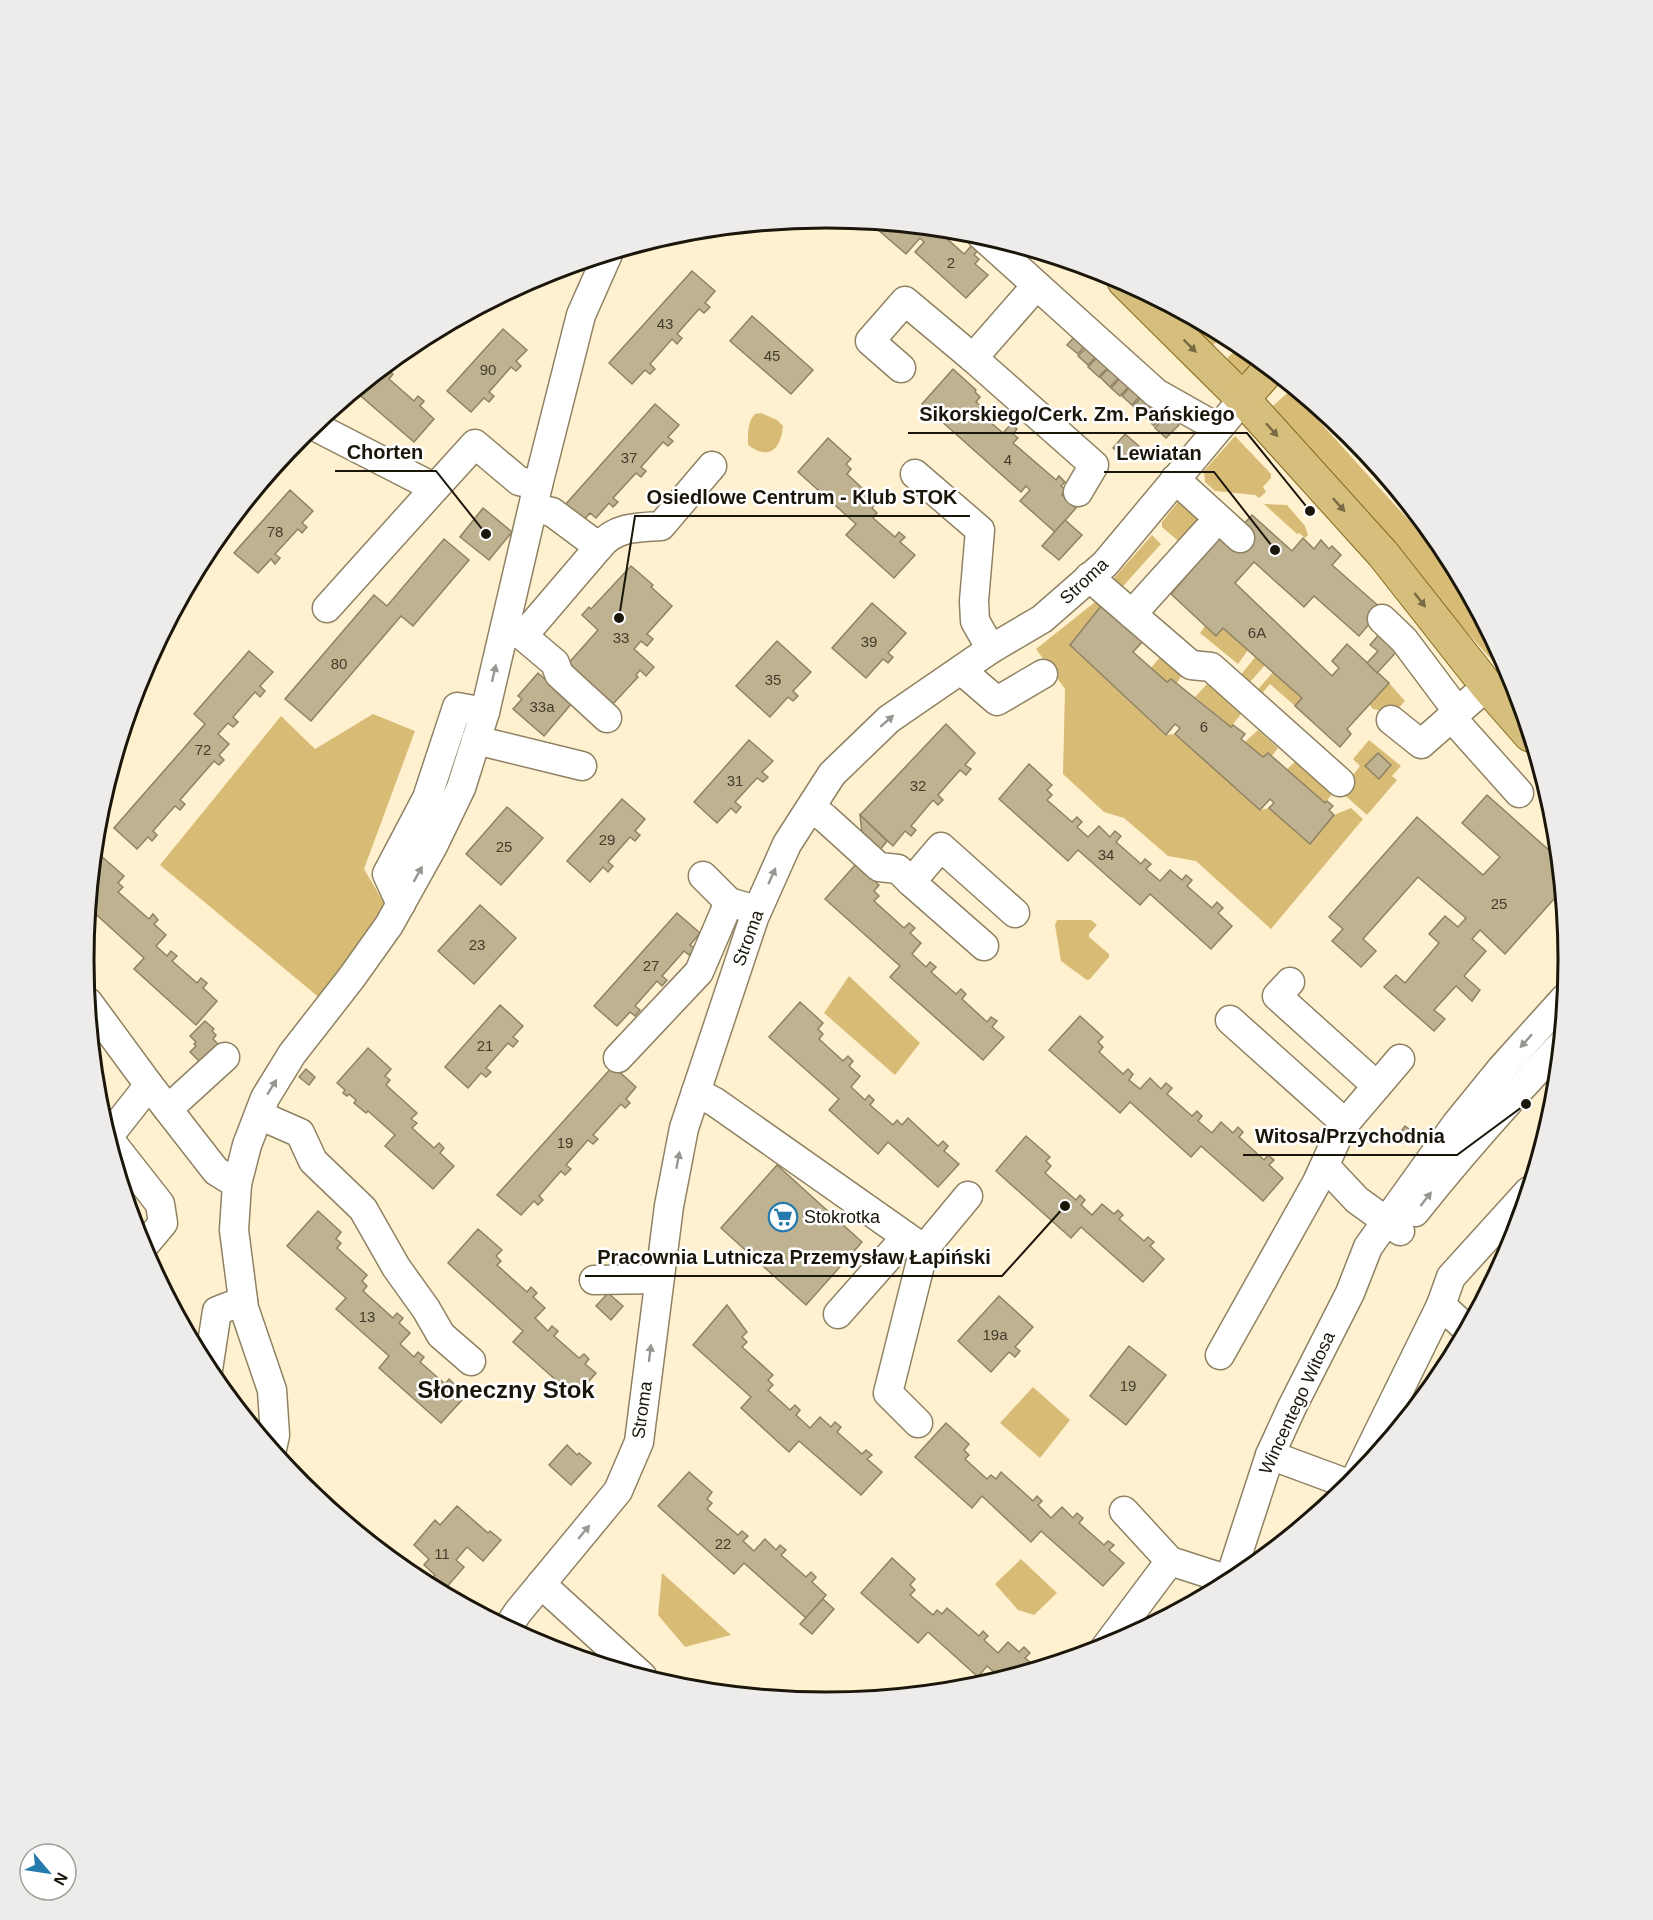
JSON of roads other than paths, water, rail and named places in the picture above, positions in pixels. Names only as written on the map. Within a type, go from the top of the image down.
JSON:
[{"type":"main road","points":[[1143,300],[1243,399],[1383,554],[1519,722]]},
{"type":"main road","points":[[1243,399],[1265,374]]},
{"type":"street","points":[[995,248],[1156,393],[1218,428]]},
{"type":"street","points":[[274,1441],[276,1435],[272,1390],[243,1301],[234,1230],[237,1184],[265,1098],[292,1054],[389,925],[433,846],[461,788],[514,632],[535,497],[581,315],[604,263]]},
{"type":"street","points":[[973,358],[1036,286]]},
{"type":"street","points":[[901,368],[870,340],[905,301],[1094,465],[1078,492]]},
{"type":"street","name":"Stroma","points":[[512,1621],[618,1491],[639,1442],[671,1195],[684,1128],[756,911],[787,844],[832,774],[889,719],[991,650],[1042,619],[1105,564],[1243,399]]},
{"type":"street","points":[[322,430],[435,488]]},
{"type":"street","points":[[327,608],[475,444],[552,512],[599,547]]},
{"type":"street","points":[[514,632],[606,538],[629,528],[661,526],[712,466]]},
{"type":"street","points":[[915,474],[980,530],[974,601],[975,621],[991,650]]},
{"type":"street","points":[[1175,479],[1240,537]]},
{"type":"street","points":[[1132,614],[1207,531]]},
{"type":"street","points":[[1089,577],[1191,665],[1211,667],[1340,782]]},
{"type":"street","points":[[1382,619],[1404,640],[1455,715],[1519,793]]},
{"type":"street","points":[[514,632],[555,663],[559,674],[607,718]]},
{"type":"street","points":[[961,670],[997,701],[1043,674]]},
{"type":"street","points":[[1391,720],[1421,744],[1488,686]]},
{"type":"street","points":[[401,904],[387,874],[427,798],[457,707],[485,712]]},
{"type":"street","points":[[476,740],[582,766]]},
{"type":"street","points":[[811,808],[879,867],[898,869],[984,946]]},
{"type":"street","points":[[911,882],[941,847],[1015,913]]},
{"type":"street","points":[[703,876],[729,902],[756,911]]},
{"type":"street","points":[[618,1058],[699,972],[729,902]]},
{"type":"street","points":[[1290,982],[1277,996],[1377,1086]]},
{"type":"street","name":"Wincentego Witosa","points":[[1393,1226],[1465,1114],[1501,1069],[1557,1007]]},
{"type":"street","points":[[97,1014],[216,1172],[237,1184]]},
{"type":"street","points":[[1230,1020],[1346,1123]]},
{"type":"street","name":"Wincentego Witosa","points":[[1232,1570],[1270,1455],[1350,1293],[1368,1247],[1393,1226],[1444,1175],[1552,1055]]},
{"type":"street","points":[[168,1109],[225,1057]]},
{"type":"street","points":[[1220,1355],[1325,1166],[1342,1126],[1400,1059]]},
{"type":"street","points":[[115,1129],[149,1085]]},
{"type":"street","points":[[696,1092],[715,1102],[915,1243]]},
{"type":"street","points":[[254,1127],[300,1133],[313,1161],[363,1209],[396,1267],[426,1309],[441,1335],[471,1361]]},
{"type":"street","points":[[120,1154],[160,1204],[163,1223],[150,1239]]},
{"type":"street","points":[[1325,1166],[1357,1200],[1393,1226]]},
{"type":"street","points":[[838,1314],[968,1196]]},
{"type":"street","points":[[1367,1453],[1441,1305],[1451,1277],[1516,1205]]},
{"type":"street","points":[[915,1243],[888,1393],[918,1423]]},
{"type":"street","points":[[594,1280],[659,1279]]},
{"type":"street","points":[[211,1355],[218,1311],[243,1301]]},
{"type":"street","points":[[1441,1305],[1461,1324]]},
{"type":"street","points":[[1270,1455],[1341,1480]]},
{"type":"street","points":[[1124,1511],[1170,1561],[1218,1578]]},
{"type":"street","points":[[1117,1631],[1170,1561]]},
{"type":"street","points":[[541,1584],[630,1665]]},
{"type":"place","name":"Sikorskiego/Cerk. Zm. Pańskiego","points":[[1310,511]]},
{"type":"place","name":"Chorten","points":[[486,534]]},
{"type":"place","name":"Lewiatan","points":[[1275,550]]},
{"type":"place","name":"Osiedlowe Centrum - Klub STOK","points":[[619,618]]},
{"type":"place","name":"Witosa/Przychodnia","points":[[1526,1104]]},
{"type":"place","name":"Pracownia Lutnicza Przemysław Łapiński","points":[[1065,1206]]},
{"type":"place","name":"Stokrotka","points":[[783,1217]]},
{"type":"district","name":"Słoneczny Stok","points":[[506,1389]]}]
